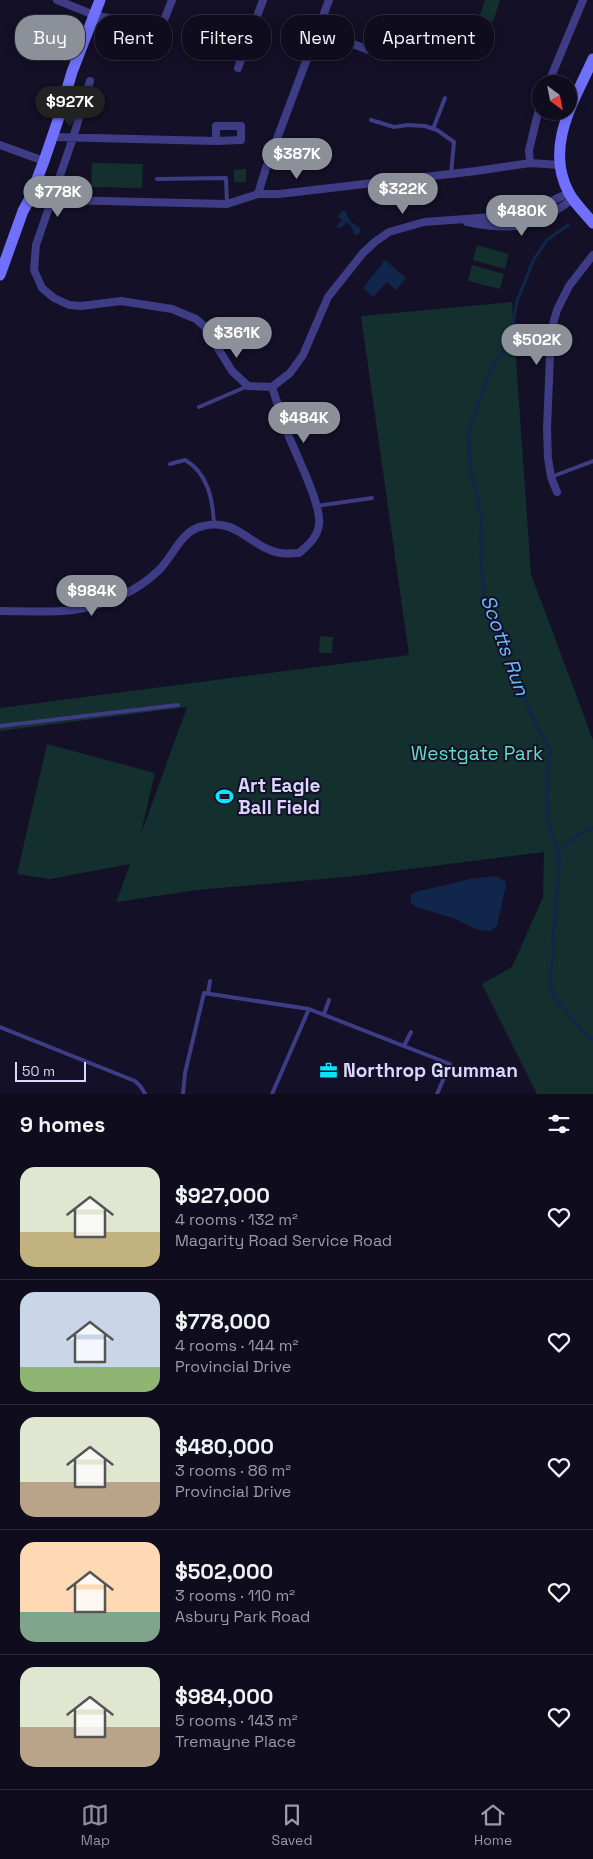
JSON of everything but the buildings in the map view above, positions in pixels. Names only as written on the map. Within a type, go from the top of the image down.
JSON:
[{"type":"main road","points":[[0,275],[53,137],[72,72],[100,0]]},
{"type":"main road","points":[[593,59],[563,126],[560,140],[559,164],[563,179],[571,196],[593,223]]},
{"type":"street","points":[[57,0],[94,15]]},
{"type":"street","points":[[166,15],[172,0]]},
{"type":"street","points":[[238,68],[263,0]]},
{"type":"street","points":[[324,15],[329,0]]},
{"type":"street","points":[[552,75],[584,0]]},
{"type":"street","points":[[258,194],[307,60]]},
{"type":"street","points":[[90,81],[53,199],[36,245],[34,270],[42,288],[54,298],[69,305],[81,306],[121,301],[172,309],[196,319],[204,326],[232,371],[248,386],[272,386],[290,373],[303,355],[328,297],[363,253],[390,232],[424,222],[460,220],[534,209],[571,196]]},
{"type":"street","points":[[530,164],[529,150],[536,120]]},
{"type":"street","points":[[53,137],[216,141]]},
{"type":"street","points":[[0,145],[44,161]]},
{"type":"street","points":[[32,193],[63,200],[228,204],[258,194],[280,194],[530,164],[559,164]]},
{"type":"street","points":[[460,220],[485,226],[514,228],[540,220],[571,196]]},
{"type":"street","points":[[556,492],[548,458],[550,331],[557,310],[569,286],[593,255]]},
{"type":"street","points":[[0,611],[72,610],[126,595],[159,571],[186,535],[202,526],[222,524],[242,532],[265,547],[280,553],[299,553],[313,540],[319,525],[316,506],[272,386]]},
{"type":"lane","points":[[433,128],[445,98]]},
{"type":"lane","points":[[371,120],[394,127],[408,125],[437,130],[454,142],[451,174]]},
{"type":"lane","points":[[157,179],[226,178],[228,204]]},
{"type":"lane","points":[[199,407],[248,386]]},
{"type":"lane","points":[[170,464],[185,460],[194,466],[204,478],[214,509],[214,525]]},
{"type":"lane","points":[[551,477],[593,462]]},
{"type":"lane","points":[[316,506],[372,498]]},
{"type":"lane","points":[[0,726],[178,705]]},
{"type":"lane","points":[[208,993],[210,981]]},
{"type":"lane","points":[[183,1094],[185,1072],[204,993],[309,1008],[450,1064],[438,1094]]},
{"type":"lane","points":[[324,1014],[329,1000]]},
{"type":"lane","points":[[272,1094],[309,1008]]},
{"type":"lane","points":[[0,1027],[135,1081],[145,1094]]},
{"type":"lane","points":[[404,1046],[410,1032]]},
{"type":"green space","points":[[485,0],[500,0],[494,19],[494,15],[480,15]]},
{"type":"green space","points":[[92,163],[143,164],[142,188],[91,187]]},
{"type":"green space","points":[[246,169],[246,182],[234,182],[234,170]]},
{"type":"green space","points":[[477,245],[509,254],[505,269],[473,260]]},
{"type":"green space","points":[[472,265],[504,274],[500,289],[468,281]]},
{"type":"green space","name":"Westgate Park","points":[[512,302],[531,574],[593,740],[593,1094],[537,1094],[482,984],[512,967],[543,897],[544,852],[346,877],[197,890],[116,902],[130,864],[50,879],[17,874],[47,744],[155,773],[140,837],[187,707],[0,731],[0,708],[409,655],[361,316]]},
{"type":"green space","points":[[320,636],[333,637],[332,653],[319,653]]},
{"type":"water","points":[[109,60],[139,60],[139,61]]},
{"type":"water","points":[[345,211],[351,222],[361,229],[359,234],[354,235],[353,229],[347,222],[341,228],[336,227],[342,220],[337,216]]},
{"type":"water","points":[[385,260],[406,278],[396,290],[387,282],[373,297],[363,288]]},
{"type":"water","points":[[496,876],[505,881],[506,885],[497,926],[490,931],[478,930],[453,918],[416,907],[411,903],[411,895],[415,892],[470,879]]},
{"type":"waterway","name":"Scotts Run","points":[[568,225],[547,240],[534,259],[517,301],[510,339],[489,373],[469,429],[470,467],[482,521],[480,542],[484,597],[513,677],[550,750],[547,773],[548,819],[560,862],[551,986],[556,1000],[593,1040]]},
{"type":"waterway","points":[[558,853],[574,838],[593,828]]},
{"type":"place","name":"Art Eagle Ball Field","points":[[224,796]]},
{"type":"place","name":"Northrop Grumman","points":[[329,1070]]}]
